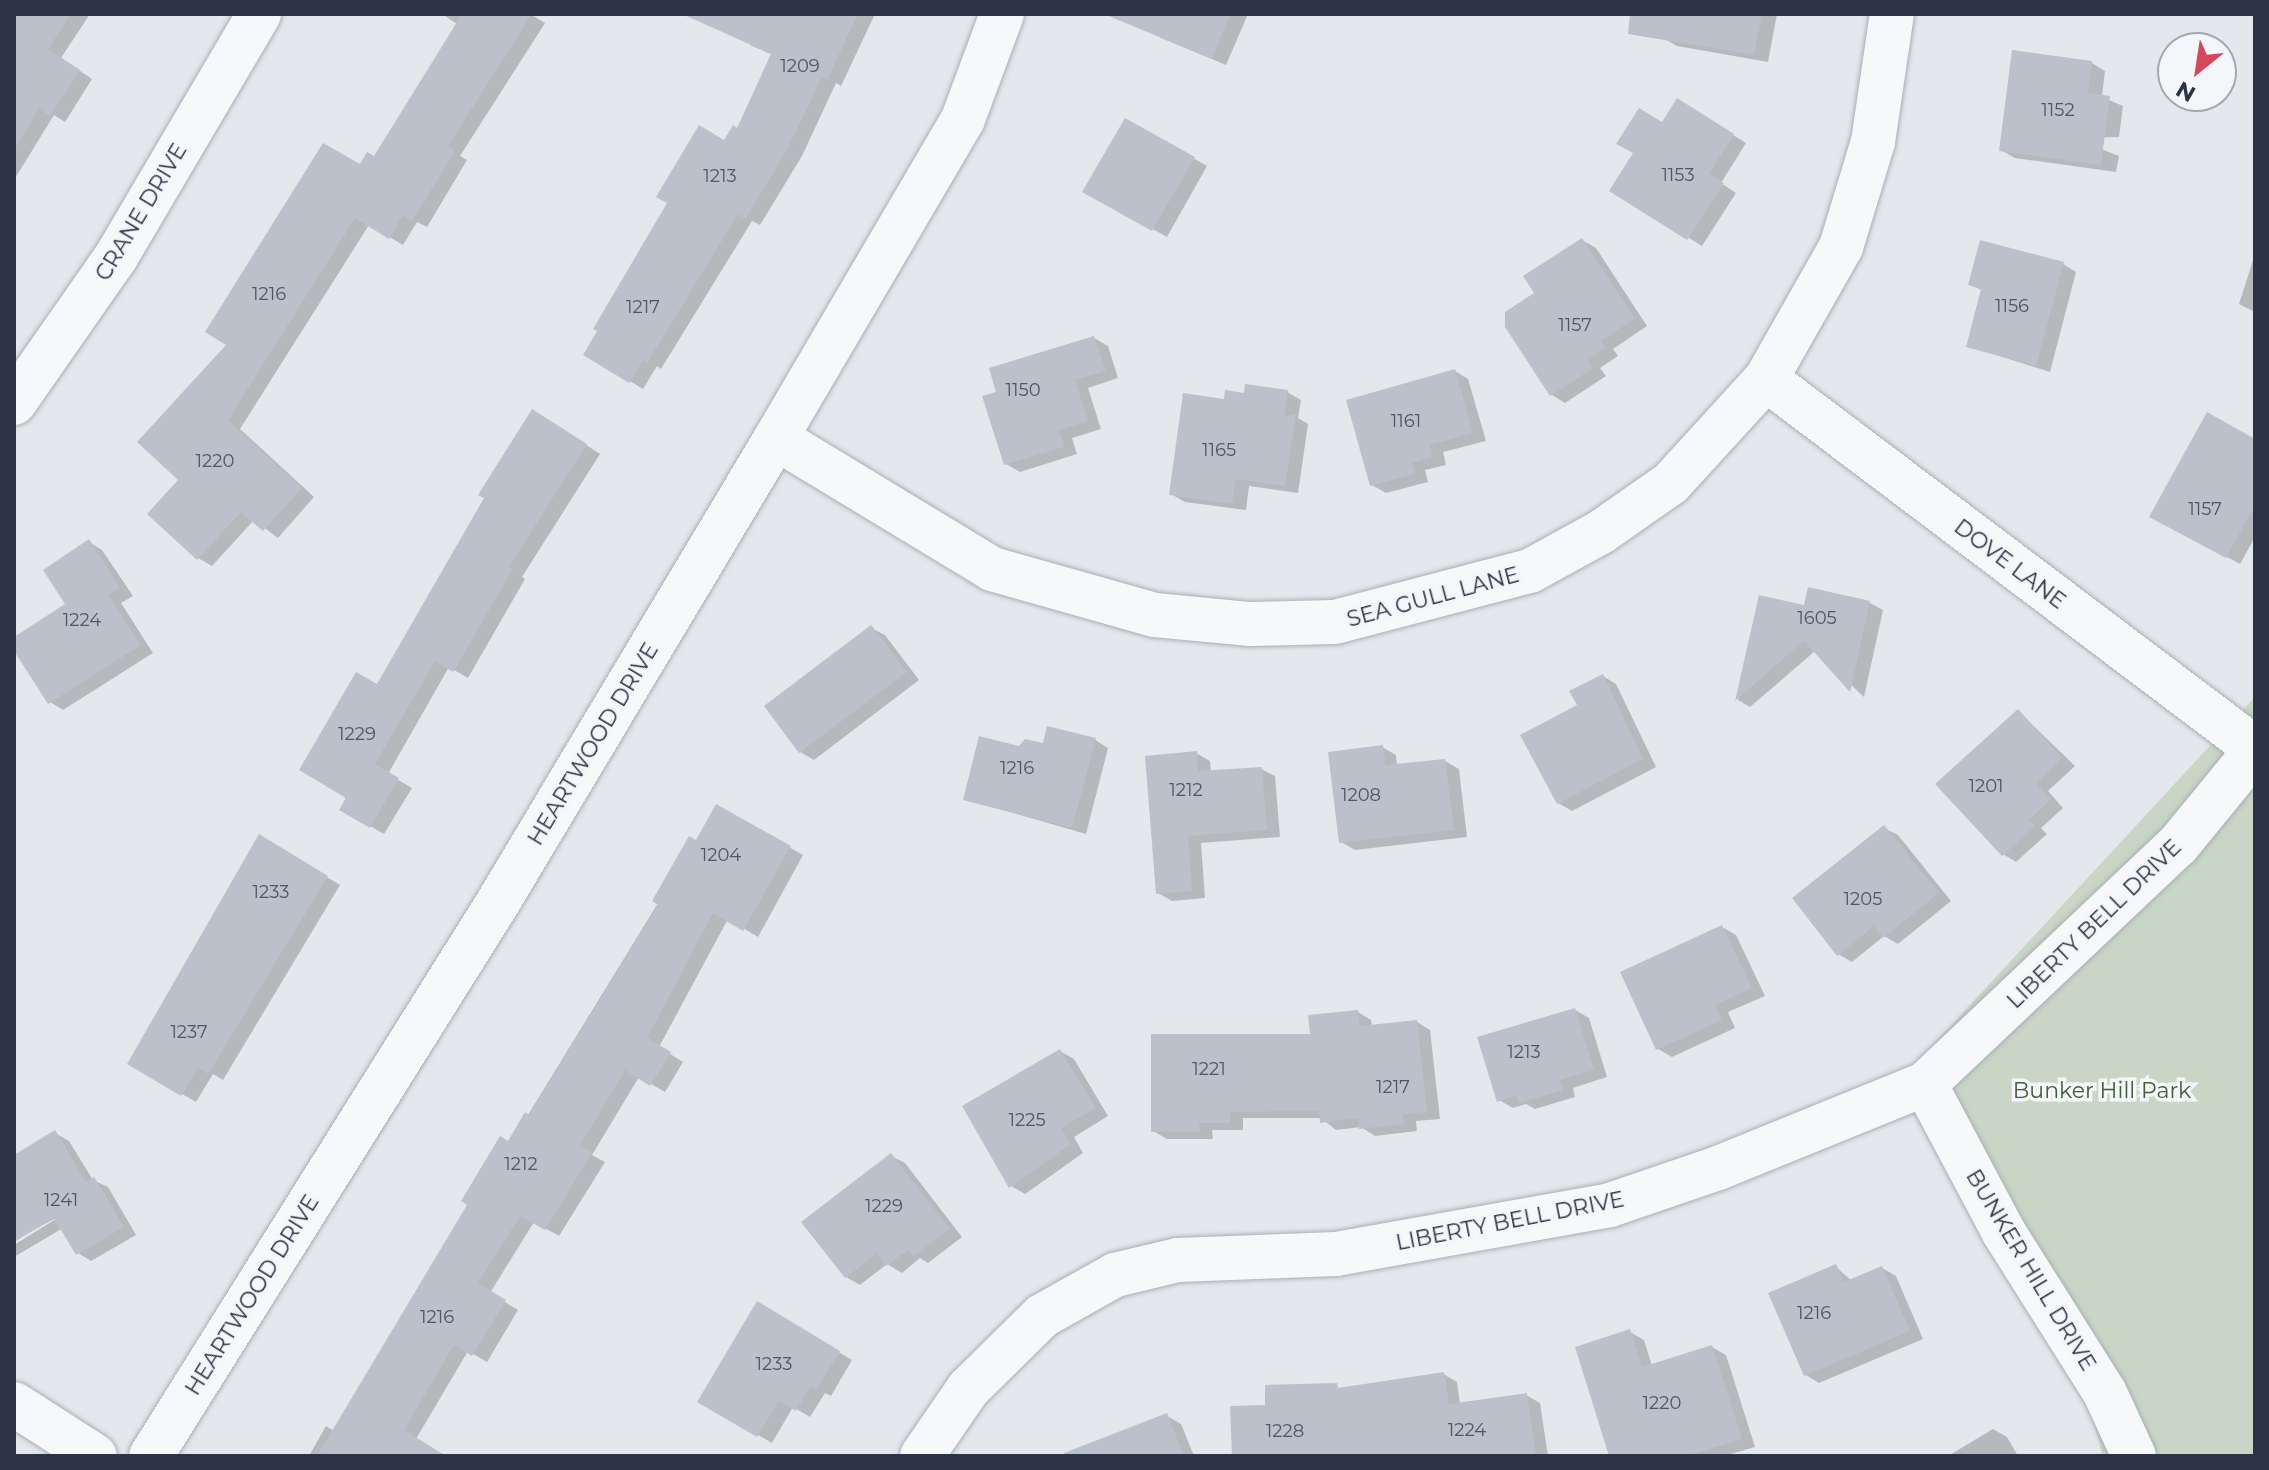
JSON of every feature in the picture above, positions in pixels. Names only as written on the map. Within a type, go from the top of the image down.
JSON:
[{"type":"street","name":"CRANE DRIVE","points":[[14,403],[116,257],[259,14]]},
{"type":"street","name":"HEARTWOOD DRIVE","points":[[151,1456],[497,904],[776,438],[963,119],[1002,14]]},
{"type":"street","name":"SEA GULL LANE","points":[[776,438],[992,569],[1155,615],[1251,624],[1335,622],[1530,571],[1601,532],[1671,483],[1766,379],[1841,247],[1873,142],[1892,14]]},
{"type":"street","name":"DOVE LANE","points":[[1766,379],[2255,750]]},
{"type":"street","name":"LIBERTY BELL DRIVE","points":[[922,1456],[968,1389],[1042,1316],[1115,1275],[1178,1260],[1336,1254],[1610,1205],[1718,1168],[1925,1084],[2178,845],[2255,750]]},
{"type":"street","name":"BUNKER HILL DRIVE","points":[[1925,1084],[2003,1231],[2105,1393],[2134,1456]]},
{"type":"street","points":[[14,1404],[95,1456]]},
{"type":"green space","name":"Bunker Hill Park","points":[[2255,697],[2255,1456],[2103,1456],[2046,1259],[1895,1086]]},
{"type":"building","points":[[14,14],[71,14],[48,49],[80,70],[50,116],[39,109],[14,150]]},
{"type":"building","points":[[462,14],[532,14],[448,146],[455,151],[412,221],[403,215],[389,239],[355,218],[228,420],[302,488],[263,531],[241,512],[197,560],[147,514],[178,480],[137,442],[226,345],[205,332],[323,143],[360,164],[367,152],[374,156]]},
{"type":"building","points":[[682,14],[858,14],[827,80],[822,77],[788,148],[745,219],[738,214],[647,363],[643,360],[629,383],[583,355],[597,331],[593,329],[667,203],[656,197],[699,125],[724,140],[733,125],[737,128],[771,54]]},
{"type":"building","points":[[1104,14],[1230,14],[1212,59]]},
{"type":"building","points":[[1630,14],[1762,14],[1754,55],[1628,34]]},
{"type":"building","points":[[2012,50],[2092,61],[2088,93],[2110,96],[2101,165],[1999,151]]},
{"type":"building","points":[[1677,98],[1734,134],[1709,174],[1724,183],[1687,240],[1609,191],[1633,153],[1616,144],[1639,108],[1662,122]]},
{"type":"building","points":[[1125,118],[1195,157],[1152,231],[1082,192]]},
{"type":"building","points":[[1582,238],[1635,318],[1601,341],[1605,348],[1588,360],[1593,368],[1550,396],[1505,327],[1505,312],[1534,293],[1523,276]]},
{"type":"building","points":[[1980,240],[2064,262],[2036,366],[1966,347],[1981,289],[1968,285]]},
{"type":"building","points":[[1094,336],[1106,371],[1075,380],[1088,421],[1059,430],[1064,447],[1004,465],[982,396],[996,392],[989,368]]},
{"type":"building","points":[[1455,369],[1473,433],[1430,445],[1433,457],[1412,463],[1415,474],[1370,486],[1346,400]]},
{"type":"building","points":[[1245,384],[1288,390],[1284,417],[1296,414],[1285,486],[1236,479],[1232,504],[1169,495],[1183,393],[1224,399],[1225,390],[1244,393]]},
{"type":"building","points":[[532,409],[587,444],[509,567],[513,569],[453,672],[435,661],[375,764],[399,778],[370,828],[339,810],[346,798],[299,770],[356,672],[377,684],[484,498],[478,495]]},
{"type":"building","points":[[2207,412],[2255,439],[2255,505],[2226,558],[2149,517]]},
{"type":"building","points":[[89,539],[120,588],[108,595],[141,645],[48,704],[14,651],[14,637],[65,604],[43,570]]},
{"type":"building","points":[[1808,587],[1870,601],[1850,692],[1804,641],[1735,701],[1759,595],[1804,605]]},
{"type":"building","points":[[871,625],[907,672],[799,753],[764,706]]},
{"type":"building","points":[[1603,674],[1643,759],[1557,804],[1520,735],[1577,705],[1569,691]]},
{"type":"building","points":[[2018,709],[2062,758],[2036,783],[2051,799],[2029,820],[2035,826],[2002,856],[1935,784]]},
{"type":"building","points":[[1047,726],[1096,738],[1072,828],[963,800],[979,736],[1019,746],[1025,739],[1043,743]]},
{"type":"building","points":[[1383,745],[1385,765],[1445,759],[1454,830],[1339,843],[1328,752]]},
{"type":"building","points":[[1197,751],[1198,771],[1262,767],[1267,830],[1188,836],[1192,891],[1156,894],[1145,756]]},
{"type":"building","points":[[716,804],[791,846],[743,931],[713,913],[647,1038],[671,1052],[650,1086],[625,1070],[580,1145],[592,1153],[545,1230],[520,1216],[478,1283],[506,1300],[472,1356],[454,1345],[404,1430],[446,1456],[317,1456],[467,1205],[461,1201],[500,1136],[508,1141],[525,1112],[529,1115],[658,905],[652,901],[689,836],[696,840]]},
{"type":"building","points":[[1884,825],[1939,893],[1883,938],[1874,926],[1837,956],[1792,898]]},
{"type":"building","points":[[259,834],[328,876],[208,1074],[198,1068],[181,1096],[127,1064]]},
{"type":"building","points":[[1722,925],[1752,988],[1715,1005],[1722,1020],[1656,1050],[1620,972]]},
{"type":"building","points":[[1575,1008],[1594,1070],[1560,1080],[1563,1090],[1519,1103],[1517,1095],[1497,1102],[1477,1037]]},
{"type":"building","points":[[1358,1010],[1360,1026],[1417,1020],[1427,1112],[1403,1114],[1404,1124],[1359,1129],[1358,1118],[1320,1123],[1319,1111],[1230,1112],[1230,1123],[1199,1123],[1200,1132],[1151,1132],[1151,1034],[1310,1034],[1308,1015]]},
{"type":"building","points":[[1060,1049],[1096,1108],[1061,1128],[1071,1144],[1009,1188],[962,1106]]},
{"type":"building","points":[[55,1130],[86,1182],[94,1177],[124,1227],[76,1255],[54,1218],[14,1242],[14,1155]]},
{"type":"building","points":[[891,1153],[950,1229],[913,1256],[908,1250],[886,1266],[877,1254],[845,1278],[801,1222]]},
{"type":"building","points":[[1836,1264],[1844,1282],[1882,1266],[1910,1331],[1804,1376],[1768,1293]]},
{"type":"building","points":[[757,1301],[840,1351],[816,1390],[810,1387],[796,1411],[779,1401],[757,1437],[697,1402]]},
{"type":"building","points":[[1630,1329],[1642,1367],[1712,1345],[1742,1439],[1688,1456],[1609,1456],[1575,1347]]},
{"type":"building","points":[[1444,1372],[1449,1404],[1527,1393],[1536,1456],[1232,1456],[1230,1406],[1265,1405],[1265,1385],[1337,1383],[1338,1388]]},
{"type":"building","points":[[1167,1413],[1184,1456],[1065,1456],[1064,1453]]}]
